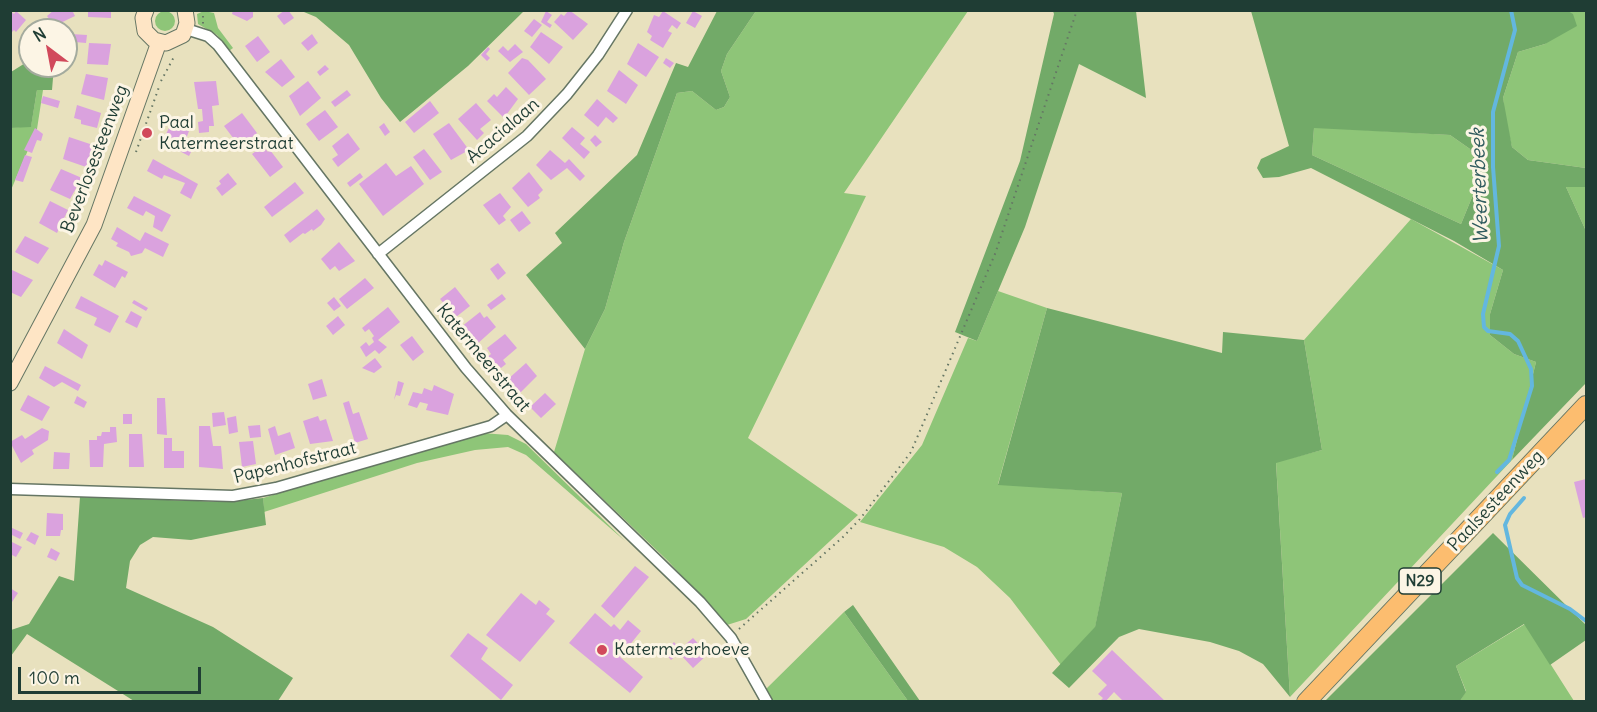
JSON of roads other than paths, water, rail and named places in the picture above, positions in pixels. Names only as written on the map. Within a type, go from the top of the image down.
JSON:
[{"type":"main road","name":"Paalsesteenweg","points":[[1306,702],[1587,405]]},
{"type":"street","points":[[146,10],[143,18],[145,31],[159,42],[172,42],[183,35],[186,29],[186,11]]},
{"type":"street","name":"Acacialaan","points":[[378,254],[527,136],[567,94],[598,55],[627,10]]},
{"type":"street","name":"Katermeerstraat","points":[[186,29],[208,36],[218,45],[466,368],[507,415],[700,602],[731,638],[767,702]]},
{"type":"street","name":"Beverlosesteenweg","points":[[10,383],[94,225],[159,42]]},
{"type":"street","name":"Papenhofstraat","points":[[10,489],[233,496],[276,488],[491,426],[507,415]]},
{"type":"waterway","name":"Weerterbeek","points":[[1497,472],[1509,460],[1532,386],[1531,369],[1518,341],[1510,334],[1488,331],[1484,327],[1483,314],[1499,246],[1493,167],[1493,112],[1515,30],[1511,10]]},
{"type":"waterway","name":"Weerterbeek","points":[[1524,498],[1510,514],[1505,525],[1517,578],[1522,585],[1570,609],[1586,621]]},
{"type":"place","name":"Paal Katermeerstraat","points":[[147,133]]},
{"type":"place","name":"Katermeerhoeve","points":[[602,650]]}]
